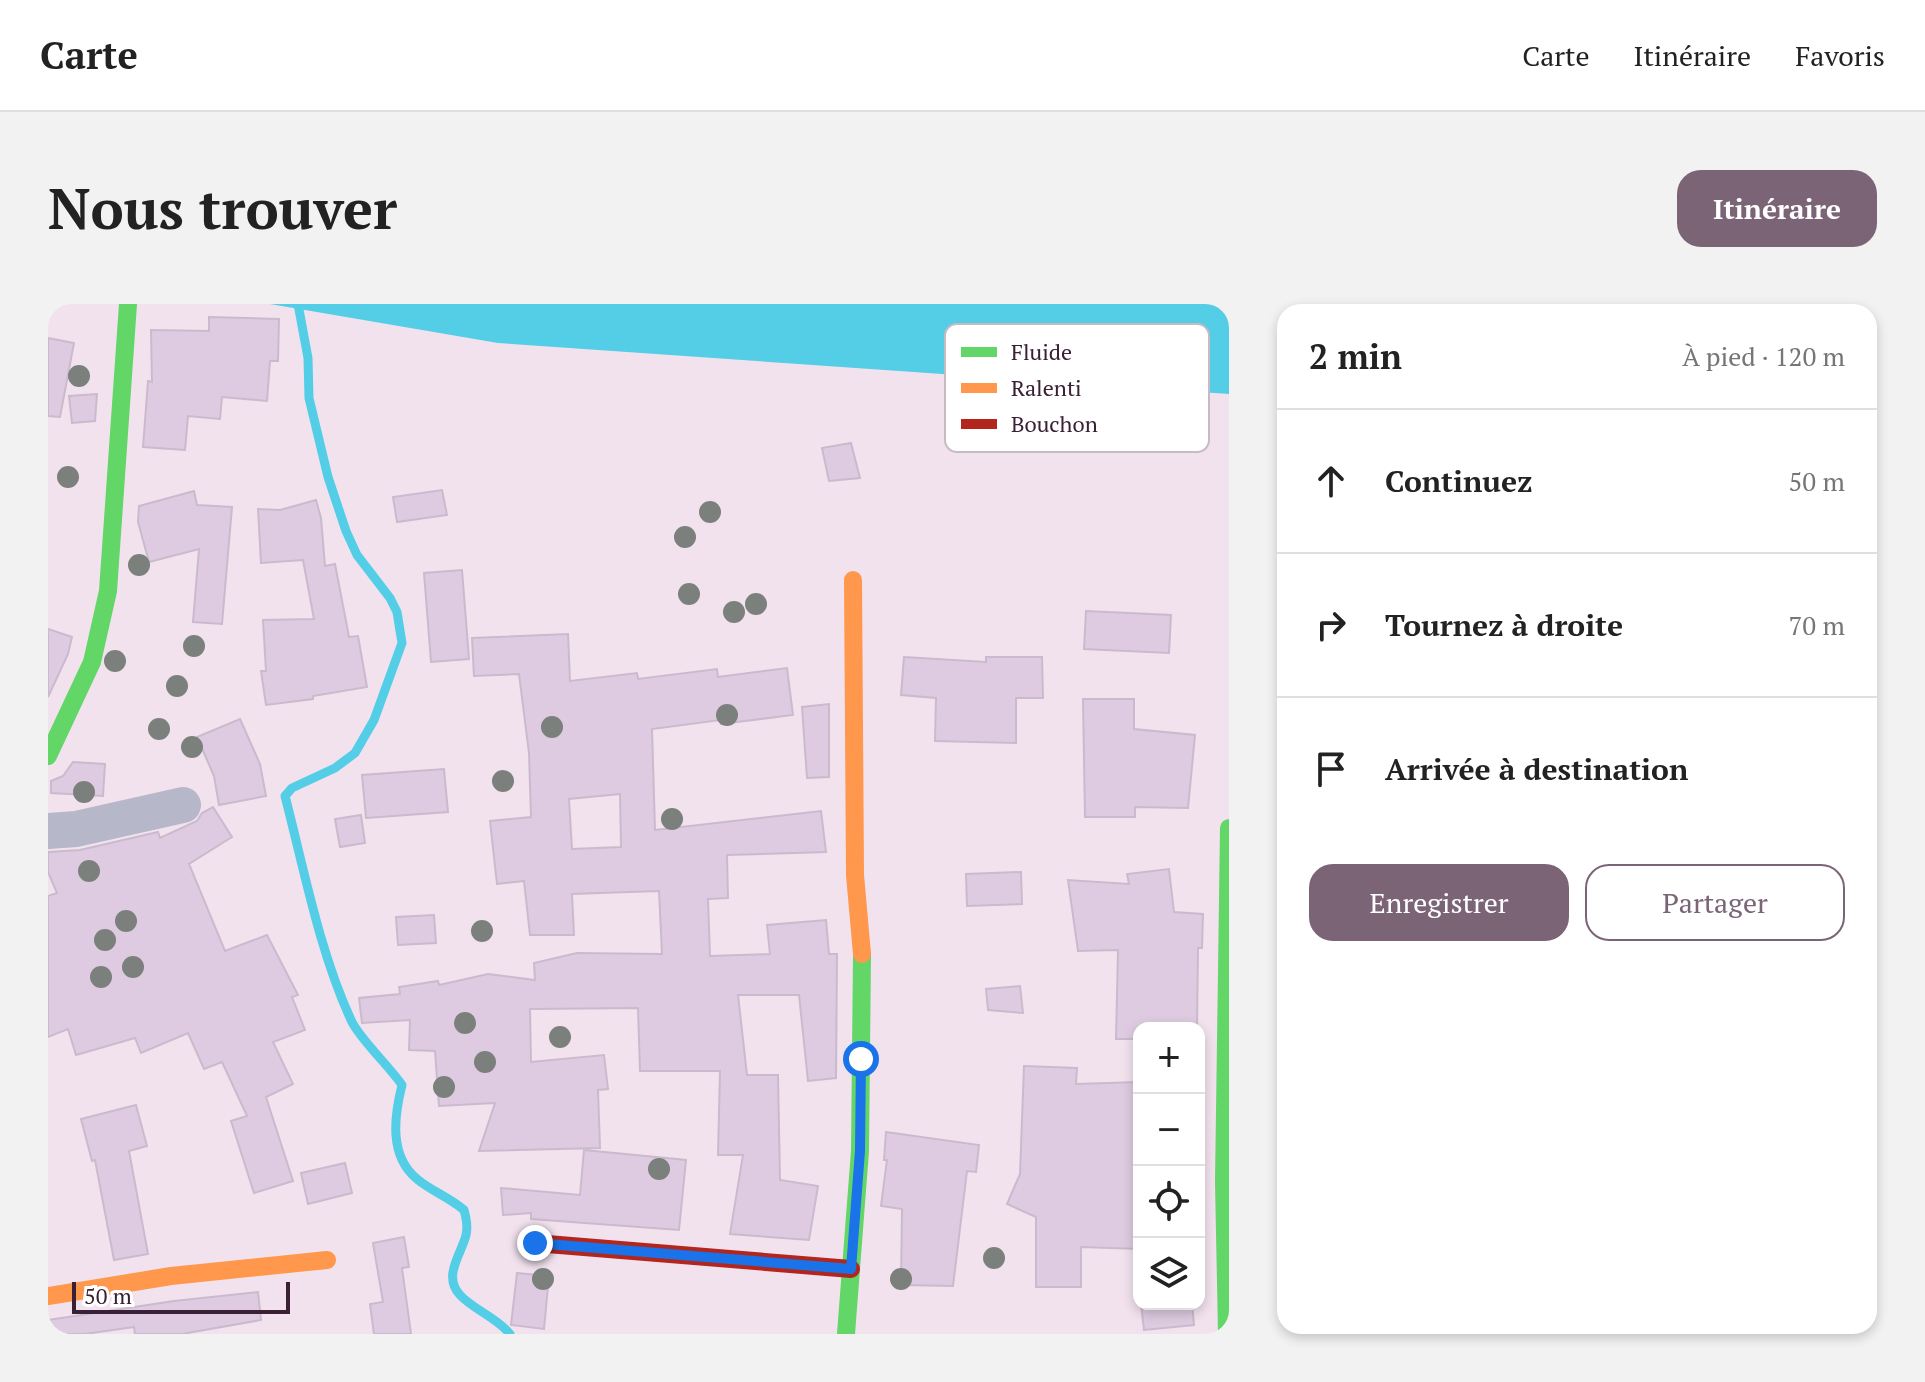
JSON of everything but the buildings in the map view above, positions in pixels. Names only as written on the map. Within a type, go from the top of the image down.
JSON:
[{"type":"street","points":[[48,756],[92,662],[108,591],[128,304]]},
{"type":"street","points":[[846,1334],[860,1151],[863,964],[855,875],[853,580]]},
{"type":"street","points":[[48,831],[76,829],[183,805]]},
{"type":"street","points":[[1227,1334],[1224,1182],[1229,828]]},
{"type":"street","points":[[535,1243],[851,1269]]},
{"type":"street","points":[[48,1296],[171,1276],[327,1260]]},
{"type":"water","points":[[270,304],[1229,304],[1229,394],[1209,393],[1209,324],[945,324],[945,374],[498,343]]},
{"type":"waterway","points":[[298,304],[308,358],[309,398],[328,477],[357,555],[397,612],[402,643],[374,720],[355,753],[335,768],[292,788],[285,796],[314,911],[341,996],[356,1029],[402,1085],[396,1123],[402,1159],[417,1179],[464,1210],[467,1232],[453,1272],[455,1288],[510,1334]]},
{"type":"traffic: fast","points":[[48,756],[92,662],[108,591],[128,304]]},
{"type":"traffic: fast","points":[[1227,1334],[1224,1182],[1229,828]]},
{"type":"traffic: fast","points":[[846,1334],[860,1151],[862,954]]},
{"type":"traffic: slow","points":[[853,580],[855,875],[862,954]]},
{"type":"traffic: slow","points":[[48,1296],[171,1276],[327,1260]]},
{"type":"traffic: jam","points":[[535,1243],[851,1269]]},
{"type":"route","points":[[535,1243],[851,1269],[860,1151],[861,1059]]}]
